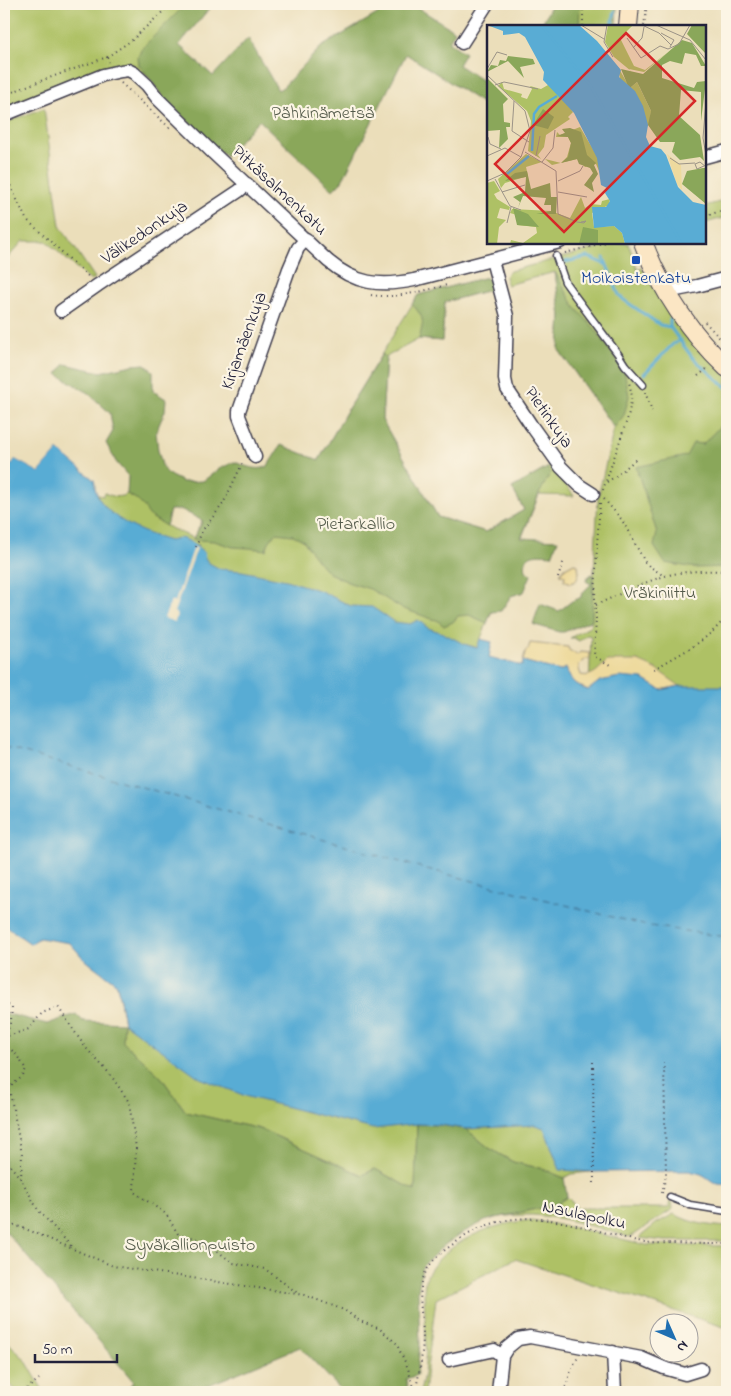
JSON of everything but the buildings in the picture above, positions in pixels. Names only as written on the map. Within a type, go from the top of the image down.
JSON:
[{"type":"street","points":[[462,43],[487,4]]},
{"type":"street","points":[[628,25],[630,4]]},
{"type":"street","name":"Pitkäsalmenkatu","points":[[4,115],[121,70],[134,72],[158,99],[336,268],[367,282],[399,283],[552,244]]},
{"type":"street","points":[[706,157],[727,150]]},
{"type":"street","name":"Välikedonkuja","points":[[62,311],[238,192],[246,184]]},
{"type":"street","name":"Kirjamäenkuja","points":[[253,451],[239,416],[239,411],[289,270],[298,248],[306,240]]},
{"type":"street","points":[[644,244],[649,259],[666,292],[681,315],[696,335],[727,368]]},
{"type":"street","name":"Pietinkuja","points":[[492,260],[507,316],[505,379],[508,390],[561,467],[579,485],[597,494]]},
{"type":"street","points":[[666,292],[727,278]]},
{"type":"street","points":[[498,1392],[502,1356],[507,1348],[518,1339],[530,1337],[641,1358],[664,1368],[685,1374],[701,1369]]},
{"type":"street","points":[[450,1360],[494,1350],[502,1356]]},
{"type":"street","points":[[614,1352],[615,1392]]},
{"type":"lane","points":[[556,256],[565,282],[625,366],[643,385]]},
{"type":"lane","points":[[670,1197],[690,1205],[727,1211]]},
{"type":"path","points":[[4,96],[107,57],[132,40],[171,4]]},
{"type":"path","points":[[583,25],[584,4]]},
{"type":"path","points":[[644,25],[647,4]]},
{"type":"path","points":[[4,172],[26,219],[98,285]]},
{"type":"path","points":[[706,216],[727,210]]},
{"type":"path","points":[[607,482],[628,416],[632,396],[625,366]]},
{"type":"path","points":[[643,385],[652,411]]},
{"type":"path","points":[[196,547],[202,530],[223,504],[253,451]]},
{"type":"path","points":[[610,665],[594,656],[597,494],[607,482],[636,460]]},
{"type":"path","points":[[597,494],[622,520],[645,562],[664,576]]},
{"type":"path","points":[[558,578],[564,560]]},
{"type":"path","points":[[595,606],[664,576],[691,572],[727,571]]},
{"type":"path","points":[[654,669],[705,638],[721,625],[727,615]]},
{"type":"path","points":[[4,1002],[12,1008],[11,1020],[4,1037],[4,1044],[16,1053],[26,1069],[24,1076],[8,1088]]},
{"type":"path","points":[[4,1037],[28,1028],[42,1013],[58,1007],[85,1046],[110,1074],[129,1102],[136,1148],[134,1192],[166,1214],[178,1234],[203,1240],[233,1262],[265,1269],[299,1294]]},
{"type":"path","points":[[593,1062],[594,1184]]},
{"type":"path","points":[[661,1196],[666,1175],[664,1063]]},
{"type":"path","points":[[4,1070],[22,1154],[21,1179]]},
{"type":"path","points":[[724,1090],[727,1119]]},
{"type":"path","points":[[4,1158],[21,1179],[38,1210],[72,1248]]},
{"type":"path","name":"Naulapolku","points":[[414,1392],[421,1363],[422,1283],[425,1274],[441,1253],[464,1236],[482,1227],[516,1218],[534,1218],[561,1222],[644,1242],[727,1244]]},
{"type":"path","points":[[4,1224],[12,1224],[120,1268],[299,1294],[344,1310],[360,1321],[380,1329],[396,1343],[408,1368],[414,1392]]},
{"type":"path","points":[[564,1392],[572,1368],[584,1347]]},
{"type":"path","points":[[23,1392],[40,1379]]},
{"type":"green space","points":[[4,4],[213,4],[143,69],[149,78],[140,71],[114,65],[108,67],[109,69],[4,108]]},
{"type":"green space","name":"Pähkinämetsä","points":[[186,4],[213,4],[179,45],[213,76],[248,38],[278,90],[321,47],[394,4],[419,4],[418,8],[455,31],[449,42],[465,53],[458,65],[487,83],[487,106],[406,54],[342,181],[333,190],[259,120],[225,156],[165,100],[139,65],[138,57],[142,48]]},
{"type":"green space","points":[[552,4],[617,4],[616,25],[542,25]]},
{"type":"green space","points":[[552,4],[580,4],[579,25],[542,25]]},
{"type":"green space","points":[[44,108],[60,226],[95,278],[91,281],[46,241],[23,241],[4,262],[4,123]]},
{"type":"green space","points":[[727,200],[727,217],[706,223],[706,206]]},
{"type":"green space","name":"Vräkiniittu","points":[[612,244],[628,244],[638,270],[642,268],[727,376],[727,720],[589,690],[591,636],[587,635],[579,641],[570,638],[591,626],[598,497],[614,428],[559,350],[561,316],[555,272],[507,285],[505,276],[510,271]]},
{"type":"green space","points":[[555,272],[575,307],[595,329],[624,370],[629,396],[624,415],[614,428],[559,350],[561,316]]},
{"type":"green space","name":"Pietarkallio","points":[[483,278],[489,279],[493,289],[445,302],[442,341],[419,339],[386,357],[382,420],[438,517],[486,532],[524,510],[512,488],[552,465],[574,496],[539,495],[478,648],[190,567],[198,545],[195,544],[188,563],[128,541],[90,486],[98,495],[103,496],[105,493],[113,496],[127,494],[136,498],[145,508],[148,515],[166,526],[193,538],[234,462],[270,476],[319,460],[349,407],[418,295]]},
{"type":"green space","points":[[483,278],[489,279],[493,289],[445,302],[442,341],[419,339],[422,320],[412,304],[418,295]]},
{"type":"green space","name":"Pietarkallio","points":[[382,354],[386,357],[382,420],[438,517],[486,532],[524,510],[512,488],[547,468],[551,472],[539,494],[521,538],[558,540],[552,555],[537,554],[529,557],[525,565],[526,571],[531,575],[524,592],[511,596],[501,611],[491,612],[487,623],[469,615],[458,616],[453,622],[444,626],[437,620],[401,608],[370,589],[350,583],[329,573],[303,540],[293,535],[276,533],[266,550],[233,547],[214,541],[196,540],[193,539],[203,521],[182,510],[170,510],[166,526],[148,515],[145,508],[136,499],[127,494],[128,476],[116,462],[106,443],[113,431],[110,413],[88,393],[57,374],[65,364],[101,372],[145,364],[153,371],[153,391],[166,399],[165,411],[156,432],[163,469],[171,476],[183,482],[203,481],[219,469],[234,462],[254,468],[267,467],[281,445],[319,460]]},
{"type":"green space","points":[[727,419],[727,567],[696,568],[665,563],[654,546],[657,533],[636,467],[686,456],[693,443],[703,444]]},
{"type":"green space","points":[[591,574],[593,575],[592,620],[564,632],[533,624],[540,604],[559,611],[572,601],[580,598],[591,584],[586,581],[587,577]]},
{"type":"green space","points":[[117,984],[532,1109],[590,1172],[571,1174],[564,1178],[543,1169],[513,1162],[489,1148],[466,1129],[417,1124],[415,1191],[375,1169],[362,1175],[260,1129],[186,1112],[161,1077],[122,1042],[124,1023]]},
{"type":"green space","name":"Syväkallionpuisto","points":[[4,1013],[47,1024],[76,1014],[83,1021],[124,1023],[123,1042],[161,1077],[186,1112],[260,1129],[362,1175],[375,1169],[415,1191],[417,1124],[440,1125],[466,1129],[489,1148],[513,1162],[543,1169],[564,1178],[567,1197],[554,1205],[485,1221],[443,1246],[422,1267],[418,1291],[420,1344],[417,1375],[406,1379],[408,1392],[343,1392],[300,1347],[192,1392],[123,1392],[134,1382],[6,1232],[4,1232]]},
{"type":"green space","points":[[567,1197],[578,1208],[669,1208],[670,1200],[673,1209],[629,1237],[554,1217],[516,1215],[500,1217],[554,1205]]},
{"type":"green space","points":[[674,1214],[700,1224],[727,1227],[727,1241],[665,1241],[639,1238],[657,1223]]},
{"type":"green space","points":[[532,1220],[647,1245],[727,1246],[727,1328],[698,1319],[698,1314],[684,1314],[515,1259],[436,1299],[424,1392],[420,1392],[426,1354],[424,1286],[430,1270],[449,1250],[470,1236],[494,1227]]},
{"type":"green space","points":[[4,1338],[26,1361],[44,1392],[17,1392],[4,1377]]},
{"type":"sand","points":[[574,563],[578,565],[579,573],[576,581],[571,583],[564,580],[565,576],[560,574],[565,568]]},
{"type":"sand","points":[[530,643],[568,647],[569,650],[577,655],[580,652],[590,653],[590,659],[586,659],[579,665],[581,675],[592,674],[607,661],[638,661],[656,669],[680,686],[660,690],[643,679],[600,681],[589,690],[574,682],[566,668],[560,671],[523,661]]},
{"type":"water","points":[[58,450],[94,480],[99,498],[115,516],[137,529],[160,538],[170,541],[179,538],[188,540],[204,552],[205,558],[209,563],[220,569],[242,571],[286,580],[321,591],[351,606],[372,607],[394,622],[410,624],[418,620],[428,628],[477,648],[480,639],[492,642],[489,657],[522,666],[523,661],[560,671],[566,668],[574,682],[588,690],[600,681],[619,677],[643,679],[661,690],[680,686],[727,686],[727,1184],[716,1183],[701,1174],[689,1171],[594,1172],[560,1170],[544,1128],[535,1125],[466,1129],[417,1124],[373,1129],[248,1097],[200,1078],[124,1023],[117,984],[84,959],[70,943],[39,938],[31,944],[4,925],[4,461],[11,465],[15,459],[39,472]]},
{"type":"pier","points":[[56,448],[59,448],[90,474],[58,450],[39,472],[15,459],[11,465],[4,461],[4,458],[10,462],[16,456],[38,469]]},
{"type":"pier","points":[[194,547],[197,548],[174,612],[177,614],[175,622],[164,618],[171,601],[175,602]]},
{"type":"waterway","points":[[612,25],[615,11]]},
{"type":"waterway","points":[[565,262],[588,257],[605,264]]},
{"type":"waterway","points":[[604,258],[619,295],[660,325],[670,327],[692,357],[727,388]]},
{"type":"waterway","points":[[670,319],[670,327]]},
{"type":"waterway","points":[[644,374],[673,344],[681,340]]},
{"type":"ferry route","points":[[4,747],[404,863],[643,925],[727,937]]},
{"type":"place","name":"Moikoistenkatu","points":[[636,260]]}]
